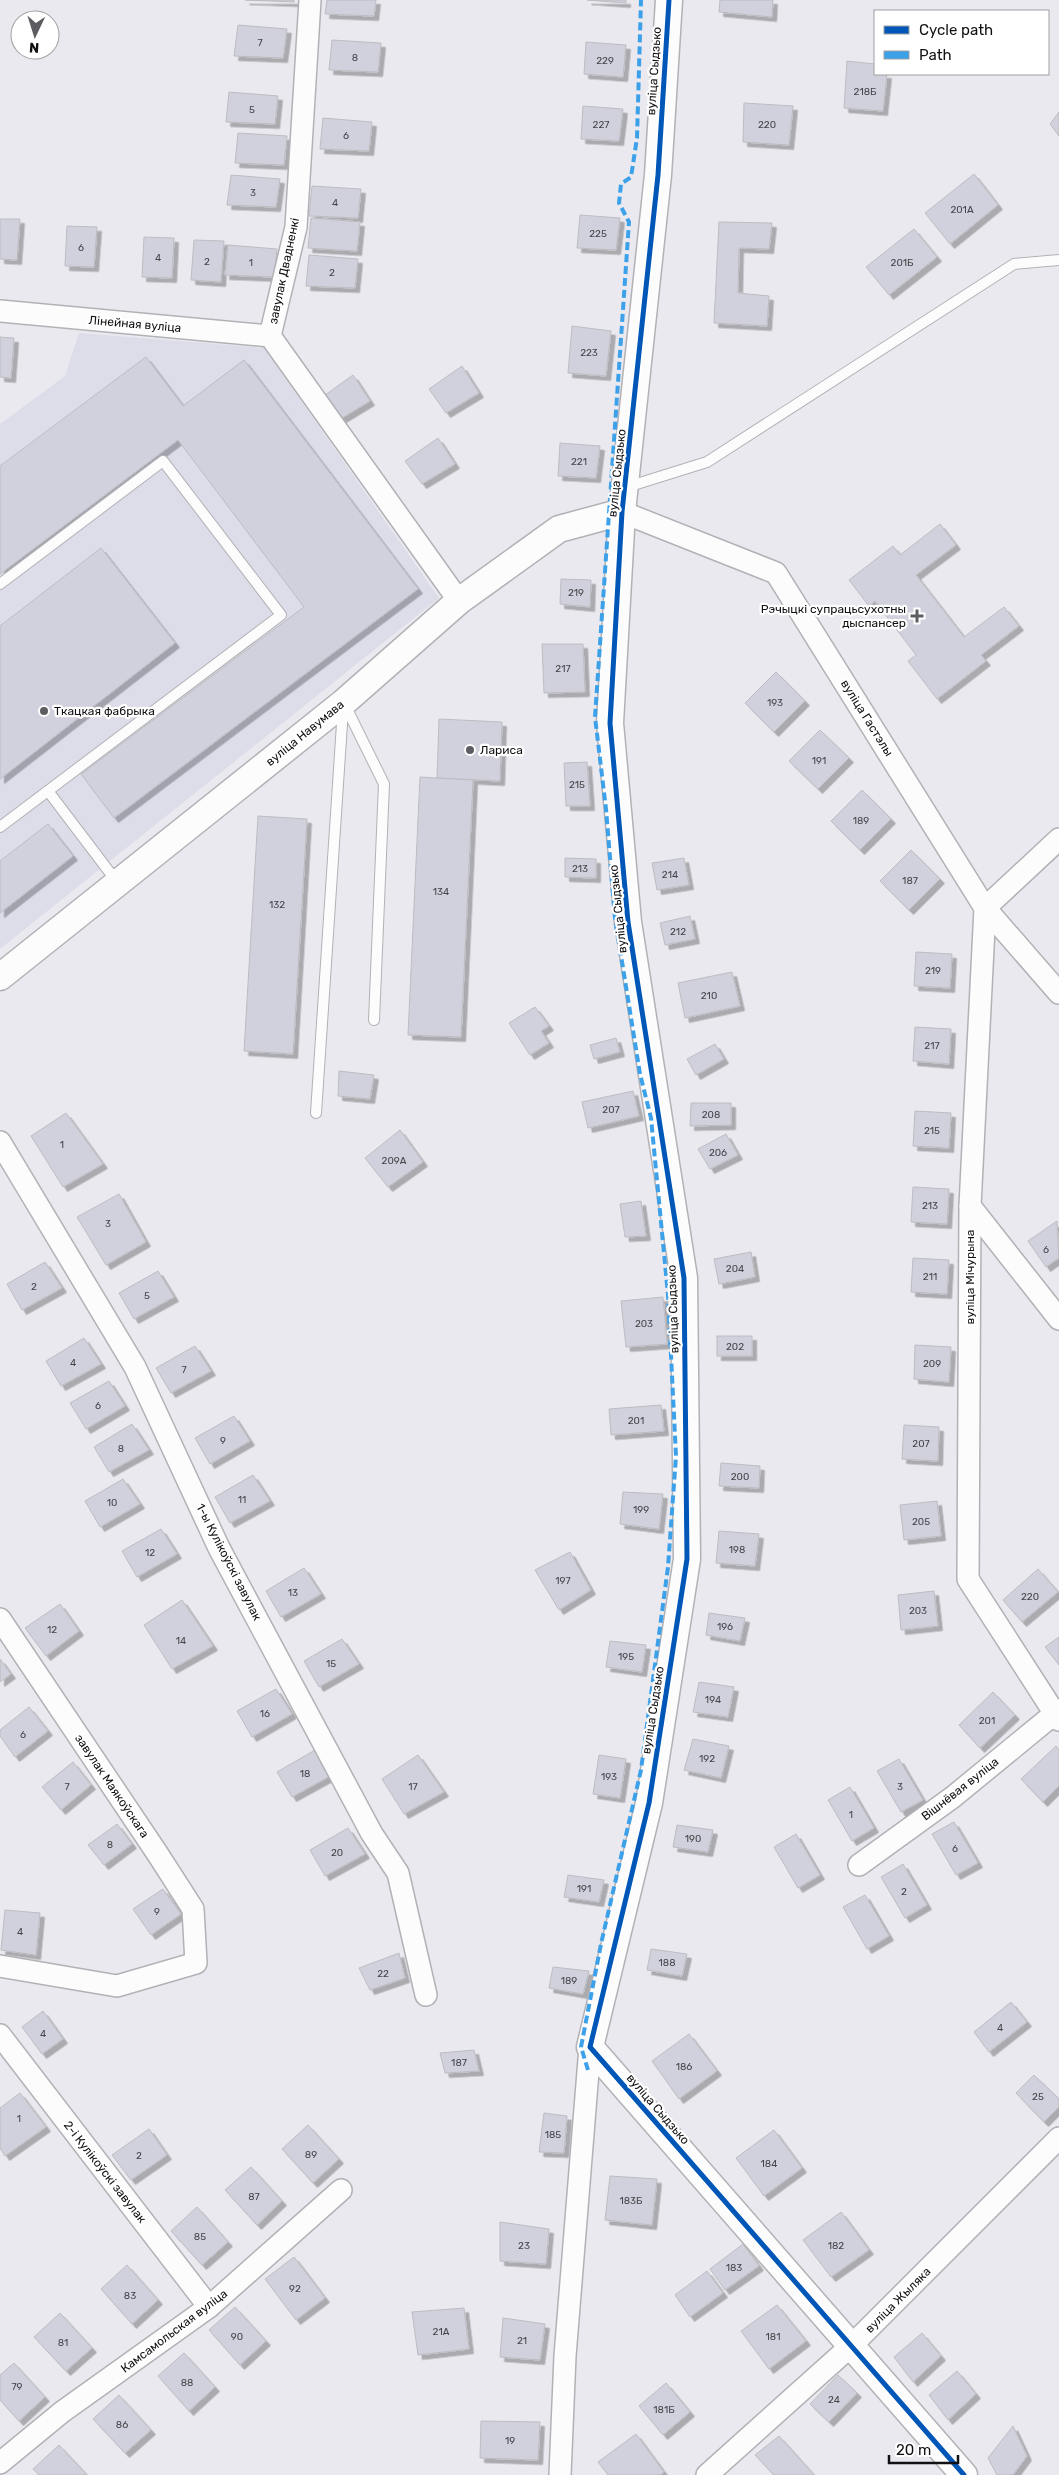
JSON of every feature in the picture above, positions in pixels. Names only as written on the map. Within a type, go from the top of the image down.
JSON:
[{"type":"street","name":"завулак Двадненкі","points":[[310,0],[296,227],[270,336],[459,601]]},
{"type":"street","name":"вуліца Сыдзько","points":[[669,0],[658,175],[624,499],[610,723],[628,922],[684,1278],[688,1559],[649,1803],[590,2047],[964,2475]]},
{"type":"street","name":"Лінейная вуліца","points":[[0,311],[270,336]]},
{"type":"street","name":"вуліца Навумава","points":[[0,977],[343,702],[459,601],[559,529],[624,499]]},
{"type":"street","name":"вуліца Гастэлы","points":[[624,499],[776,573],[985,908],[1059,993]]},
{"type":"street","points":[[985,908],[1059,839]]},
{"type":"street","name":"вуліца Мічурына","points":[[985,908],[970,1206],[968,1579],[1057,1714]]},
{"type":"street","name":"1-ы Кулікоўскі завулак","points":[[0,1142],[135,1367],[219,1548],[372,1834],[398,1873],[426,1995]]},
{"type":"street","points":[[970,1206],[1059,1319]]},
{"type":"street","name":"завулак Маякоўскага","points":[[0,1619],[157,1852],[193,1909],[196,1963],[117,1986],[0,1966]]},
{"type":"street","name":"Вішнёвая вуліца","points":[[859,1865],[954,1797],[1057,1714]]},
{"type":"street","name":"2-і Кулікоўскі завулак","points":[[0,2036],[210,2308]]},
{"type":"street","points":[[560,2475],[565,2356],[590,2047]]},
{"type":"street","name":"вуліца Жыляка","points":[[707,2475],[852,2346],[1059,2138]]},
{"type":"street","name":"Камсамольская вуліца","points":[[0,2463],[62,2412],[210,2308],[341,2190]]},
{"type":"lane","points":[[624,499],[707,462],[1014,264],[1059,260]]},
{"type":"lane","points":[[0,584],[163,461],[281,615],[0,827]]},
{"type":"lane","points":[[343,702],[384,784],[374,1020]]},
{"type":"lane","points":[[316,1113],[343,702]]},
{"type":"lane","points":[[48,791],[118,883]]},
{"type":"shaded area","points":[[79,333],[264,348],[439,598],[0,949],[0,424],[65,376]]},
{"type":"building","points":[[245,0],[294,0],[294,2]]},
{"type":"building","points":[[327,0],[376,0],[374,16],[325,14]]},
{"type":"building","points":[[587,0],[626,0],[626,3]]},
{"type":"building","points":[[720,0],[773,0],[772,17],[719,12]]},
{"type":"building","points":[[238,25],[287,29],[283,58],[234,56]]},
{"type":"building","points":[[332,40],[381,43],[378,72],[329,70]]},
{"type":"building","points":[[586,42],[626,45],[623,77],[584,74]]},
{"type":"building","points":[[847,61],[874,64],[874,75],[887,75],[883,111],[844,108]]},
{"type":"building","points":[[229,92],[278,96],[275,124],[226,122]]},
{"type":"building","points":[[744,103],[793,106],[789,145],[743,142]]},
{"type":"building","points":[[583,106],[623,109],[619,141],[581,139]]},
{"type":"building","points":[[1059,112],[1059,136],[1050,124]]},
{"type":"building","points":[[323,118],[372,122],[369,151],[320,149]]},
{"type":"building","points":[[238,133],[287,136],[284,165],[235,163]]},
{"type":"building","points":[[974,174],[998,205],[950,244],[925,213]]},
{"type":"building","points":[[231,175],[280,179],[276,207],[227,205]]},
{"type":"building","points":[[312,186],[361,189],[358,218],[309,216]]},
{"type":"building","points":[[580,215],[620,218],[616,250],[577,248]]},
{"type":"building","points":[[311,218],[360,222],[357,251],[308,248]]},
{"type":"building","points":[[0,219],[20,219],[17,260],[0,259]]},
{"type":"building","points":[[719,222],[772,223],[769,249],[739,248],[738,293],[769,296],[767,326],[714,323]]},
{"type":"building","points":[[67,226],[97,227],[94,267],[65,266]]},
{"type":"building","points":[[914,229],[937,257],[889,295],[866,267]]},
{"type":"building","points":[[144,237],[174,238],[172,278],[142,277]]},
{"type":"building","points":[[194,240],[224,241],[221,282],[191,280]]},
{"type":"building","points":[[228,245],[277,249],[274,277],[225,275]]},
{"type":"building","points":[[309,255],[358,259],[355,288],[306,286]]},
{"type":"building","points":[[572,326],[611,331],[606,376],[568,373]]},
{"type":"building","points":[[0,337],[14,338],[11,378],[0,377]]},
{"type":"building","points":[[146,357],[183,406],[244,360],[418,589],[114,818],[81,774],[304,607],[178,440],[0,574],[0,466]]},
{"type":"building","points":[[462,366],[479,393],[446,413],[429,389]]},
{"type":"building","points":[[353,375],[370,401],[337,421],[321,398]]},
{"type":"building","points":[[438,438],[455,464],[422,484],[405,461]]},
{"type":"building","points":[[560,443],[600,446],[596,478],[558,476]]},
{"type":"building","name":"Рэчыцкі супрацьсухотны дыспансер","points":[[940,524],[956,545],[916,575],[964,637],[1004,607],[1019,626],[981,655],[986,661],[937,699],[908,661],[916,655],[875,601],[869,606],[849,580],[893,546],[900,555]]},
{"type":"building","name":"Ткацкая фабрыка","points":[[101,548],[175,643],[0,779],[0,626]]},
{"type":"building","points":[[561,579],[591,580],[590,607],[560,604]]},
{"type":"building","points":[[542,644],[583,644],[585,692],[544,693]]},
{"type":"building","points":[[776,672],[805,701],[774,732],[745,703]]},
{"type":"building","name":"Лариса","points":[[439,719],[502,722],[500,781],[437,778]]},
{"type":"building","points":[[820,730],[849,758],[818,789],[789,761]]},
{"type":"building","points":[[587,762],[590,806],[566,806],[564,763]]},
{"type":"building","points":[[420,777],[473,780],[461,1037],[408,1035]]},
{"type":"building","points":[[862,790],[891,819],[860,850],[831,821]]},
{"type":"building","points":[[258,816],[307,819],[293,1054],[244,1051]]},
{"type":"building","points":[[48,824],[73,856],[0,913],[0,861]]},
{"type":"building","points":[[911,850],[940,879],[909,910],[880,881]]},
{"type":"building","points":[[565,858],[596,859],[596,878],[565,877]]},
{"type":"building","points":[[684,858],[689,885],[657,890],[652,863]]},
{"type":"building","points":[[690,916],[695,939],[665,945],[660,923]]},
{"type":"building","points":[[916,952],[952,954],[950,988],[914,986]]},
{"type":"building","points":[[732,972],[740,1006],[685,1018],[678,983]]},
{"type":"building","points":[[535,1007],[549,1026],[541,1031],[549,1043],[530,1055],[509,1023]]},
{"type":"building","points":[[915,1027],[951,1029],[949,1064],[913,1061]]},
{"type":"building","points":[[616,1038],[620,1052],[594,1059],[590,1045]]},
{"type":"building","points":[[715,1044],[724,1059],[696,1075],[687,1059]]},
{"type":"building","points":[[339,1071],[374,1075],[370,1099],[338,1096]]},
{"type":"building","points":[[633,1091],[639,1116],[588,1128],[582,1102]]},
{"type":"building","points":[[691,1103],[731,1103],[731,1125],[690,1126]]},
{"type":"building","points":[[915,1111],[951,1113],[949,1148],[913,1146]]},
{"type":"building","points":[[66,1113],[103,1164],[63,1187],[31,1136]]},
{"type":"building","points":[[400,1130],[423,1162],[388,1187],[365,1158]]},
{"type":"building","points":[[726,1134],[738,1155],[710,1169],[698,1149]]},
{"type":"building","points":[[913,1187],[949,1189],[947,1224],[911,1222]]},
{"type":"building","points":[[119,1194],[146,1242],[106,1265],[77,1217]]},
{"type":"building","points":[[641,1201],[646,1236],[625,1237],[620,1204]]},
{"type":"building","points":[[1057,1221],[1059,1258],[1046,1267],[1028,1241]]},
{"type":"building","points":[[751,1252],[755,1277],[719,1284],[714,1259]]},
{"type":"building","points":[[913,1258],[949,1260],[947,1294],[911,1292]]},
{"type":"building","points":[[45,1262],[62,1288],[22,1310],[7,1284]]},
{"type":"building","points":[[158,1271],[174,1297],[134,1319],[119,1293]]},
{"type":"building","points":[[663,1297],[667,1344],[626,1347],[621,1301]]},
{"type":"building","points":[[717,1336],[752,1336],[752,1356],[717,1356]]},
{"type":"building","points":[[84,1338],[101,1364],[61,1386],[46,1361]]},
{"type":"building","points":[[915,1345],[951,1347],[949,1382],[914,1379]]},
{"type":"building","points":[[195,1346],[211,1371],[171,1393],[156,1368]]},
{"type":"building","points":[[109,1381],[125,1406],[86,1429],[70,1403]]},
{"type":"building","points":[[661,1405],[664,1431],[611,1435],[609,1409]]},
{"type":"building","points":[[234,1416],[250,1441],[210,1464],[195,1438]]},
{"type":"building","points":[[132,1424],[149,1450],[109,1472],[94,1447]]},
{"type":"building","points":[[904,1425],[939,1427],[938,1461],[902,1459]]},
{"type":"building","points":[[721,1463],[760,1466],[759,1488],[719,1486]]},
{"type":"building","points":[[253,1475],[270,1501],[230,1523],[215,1497]]},
{"type":"building","points":[[123,1479],[140,1504],[100,1527],[85,1501]]},
{"type":"building","points":[[623,1492],[663,1494],[659,1529],[620,1524]]},
{"type":"building","points":[[937,1501],[941,1536],[904,1540],[900,1505]]},
{"type":"building","points":[[161,1529],[177,1554],[137,1577],[122,1551]]},
{"type":"building","points":[[719,1531],[759,1534],[755,1566],[716,1563]]},
{"type":"building","points":[[570,1552],[591,1590],[559,1610],[535,1570]]},
{"type":"building","points":[[304,1568],[321,1594],[281,1617],[266,1591]]},
{"type":"building","points":[[1038,1569],[1058,1592],[1022,1622],[1003,1600]]},
{"type":"building","points":[[934,1591],[938,1626],[901,1630],[898,1595]]},
{"type":"building","points":[[182,1600],[213,1646],[172,1669],[144,1625]]},
{"type":"building","points":[[60,1604],[79,1631],[46,1656],[25,1628]]},
{"type":"building","points":[[709,1613],[745,1618],[740,1641],[706,1635]]},
{"type":"building","points":[[1059,1637],[1059,1665],[1045,1647]]},
{"type":"building","points":[[342,1639],[359,1664],[319,1687],[304,1661]]},
{"type":"building","points":[[610,1641],[646,1645],[642,1672],[606,1667]]},
{"type":"building","points":[[0,1659],[11,1674],[0,1682]]},
{"type":"building","points":[[699,1682],[734,1687],[728,1717],[693,1712]]},
{"type":"building","points":[[276,1689],[292,1714],[252,1737],[237,1711]]},
{"type":"building","points":[[993,1692],[1015,1715],[980,1748],[959,1725]]},
{"type":"building","points":[[29,1707],[48,1731],[15,1757],[0,1736],[0,1730]]},
{"type":"building","points":[[693,1739],[729,1746],[721,1778],[684,1770]]},
{"type":"building","points":[[1056,1746],[1059,1750],[1059,1786],[1043,1802],[1021,1779]]},
{"type":"building","points":[[315,1750],[332,1775],[292,1797],[277,1772]]},
{"type":"building","points":[[418,1755],[444,1792],[404,1814],[382,1779]]},
{"type":"building","points":[[599,1755],[626,1759],[620,1798],[593,1794]]},
{"type":"building","points":[[899,1759],[923,1800],[901,1812],[877,1771]]},
{"type":"building","points":[[73,1762],[91,1785],[61,1810],[42,1787]]},
{"type":"building","points":[[850,1787],[874,1828],[852,1841],[828,1800]]},
{"type":"building","points":[[954,1822],[978,1863],[956,1875],[932,1834]]},
{"type":"building","points":[[117,1824],[132,1844],[104,1865],[88,1845]]},
{"type":"building","points":[[677,1825],[713,1830],[708,1852],[673,1847]]},
{"type":"building","points":[[348,1828],[365,1854],[325,1876],[310,1850]]},
{"type":"building","points":[[796,1834],[820,1875],[798,1888],[774,1847]]},
{"type":"building","points":[[903,1864],[927,1905],[905,1918],[881,1877]]},
{"type":"building","points":[[568,1875],[604,1880],[599,1902],[564,1897]]},
{"type":"building","points":[[163,1889],[181,1914],[151,1935],[133,1909]]},
{"type":"building","points":[[865,1895],[889,1936],[867,1949],[843,1907]]},
{"type":"building","points":[[5,1910],[40,1913],[36,1955],[1,1950]]},
{"type":"building","points":[[651,1949],[687,1954],[682,1976],[647,1970]]},
{"type":"building","points":[[399,1953],[405,1978],[370,1990],[359,1968]]},
{"type":"building","points":[[553,1967],[589,1971],[583,1994],[549,1988]]},
{"type":"building","points":[[1011,2002],[1027,2022],[989,2052],[974,2032]]},
{"type":"building","points":[[43,2011],[63,2039],[42,2054],[22,2027]]},
{"type":"building","points":[[689,2034],[717,2071],[679,2099],[652,2061]]},
{"type":"building","points":[[474,2050],[479,2071],[445,2073],[440,2053]]},
{"type":"building","points":[[1034,2075],[1059,2099],[1059,2107],[1044,2122],[1016,2093]]},
{"type":"building","points":[[20,2093],[46,2127],[5,2156],[0,2148],[0,2108]]},
{"type":"building","points":[[544,2113],[567,2116],[564,2153],[539,2152]]},
{"type":"building","points":[[308,2125],[339,2159],[313,2183],[282,2149]]},
{"type":"building","points":[[149,2129],[167,2155],[131,2180],[112,2155]]},
{"type":"building","points":[[774,2130],[802,2168],[764,2196],[736,2158]]},
{"type":"building","points":[[251,2167],[282,2201],[257,2225],[225,2190]]},
{"type":"building","points":[[610,2176],[657,2179],[652,2225],[605,2220]]},
{"type":"building","points":[[197,2207],[228,2242],[202,2265],[171,2231]]},
{"type":"building","points":[[841,2212],[869,2250],[831,2277],[803,2240]]},
{"type":"building","points":[[500,2222],[549,2229],[546,2264],[500,2261]]},
{"type":"building","points":[[743,2244],[759,2266],[725,2290],[710,2269]]},
{"type":"building","points":[[294,2257],[325,2298],[296,2320],[265,2279]]},
{"type":"building","points":[[127,2265],[158,2300],[132,2324],[101,2289]]},
{"type":"building","points":[[707,2271],[723,2293],[690,2317],[675,2295]]},
{"type":"building","points":[[777,2305],[806,2341],[769,2369],[741,2331]]},
{"type":"building","points":[[235,2307],[266,2341],[240,2365],[209,2330]]},
{"type":"building","points":[[464,2308],[469,2349],[418,2355],[412,2312]]},
{"type":"building","points":[[60,2313],[92,2348],[66,2371],[34,2337]]},
{"type":"building","points":[[503,2318],[545,2324],[540,2360],[500,2357]]},
{"type":"building","points":[[922,2333],[941,2356],[913,2382],[894,2357]]},
{"type":"building","points":[[184,2353],[215,2387],[189,2411],[158,2376]]},
{"type":"building","points":[[14,2363],[45,2397],[19,2421],[0,2400],[0,2375]]},
{"type":"building","points":[[957,2371],[976,2394],[948,2420],[929,2395]]},
{"type":"building","points":[[838,2375],[857,2393],[829,2422],[810,2404]]},
{"type":"building","points":[[666,2383],[690,2412],[663,2435],[639,2406]]},
{"type":"building","points":[[119,2395],[151,2430],[125,2453],[93,2419]]},
{"type":"building","points":[[481,2421],[540,2422],[538,2460],[480,2458]]},
{"type":"building","points":[[1013,2426],[1027,2456],[1013,2475],[997,2475],[988,2458]]},
{"type":"building","points":[[636,2434],[664,2472],[660,2475],[608,2475],[598,2462]]},
{"type":"building","points":[[779,2436],[814,2475],[774,2475],[755,2455]]},
{"type":"building","points":[[59,2445],[87,2475],[39,2475],[33,2469]]},
{"type":"marked path","points":[[588,2070],[581,2047],[601,1944],[641,1770],[668,1567],[676,1456],[668,1295],[651,1118],[640,1074],[615,918],[606,809],[595,717],[629,222],[619,203],[621,184],[631,177],[637,138],[641,0]]},
{"type":"cycle path","points":[[669,0],[658,175],[622,512],[610,723],[628,922],[684,1278],[687,1559],[649,1803],[590,2047],[964,2475]]},
{"type":"place","name":"Рэчыцкі супрацьсухотны дыспансер","points":[[917,616]]},
{"type":"place","name":"Ткацкая фабрыка","points":[[44,711]]},
{"type":"place","name":"Лариса","points":[[470,750]]}]
